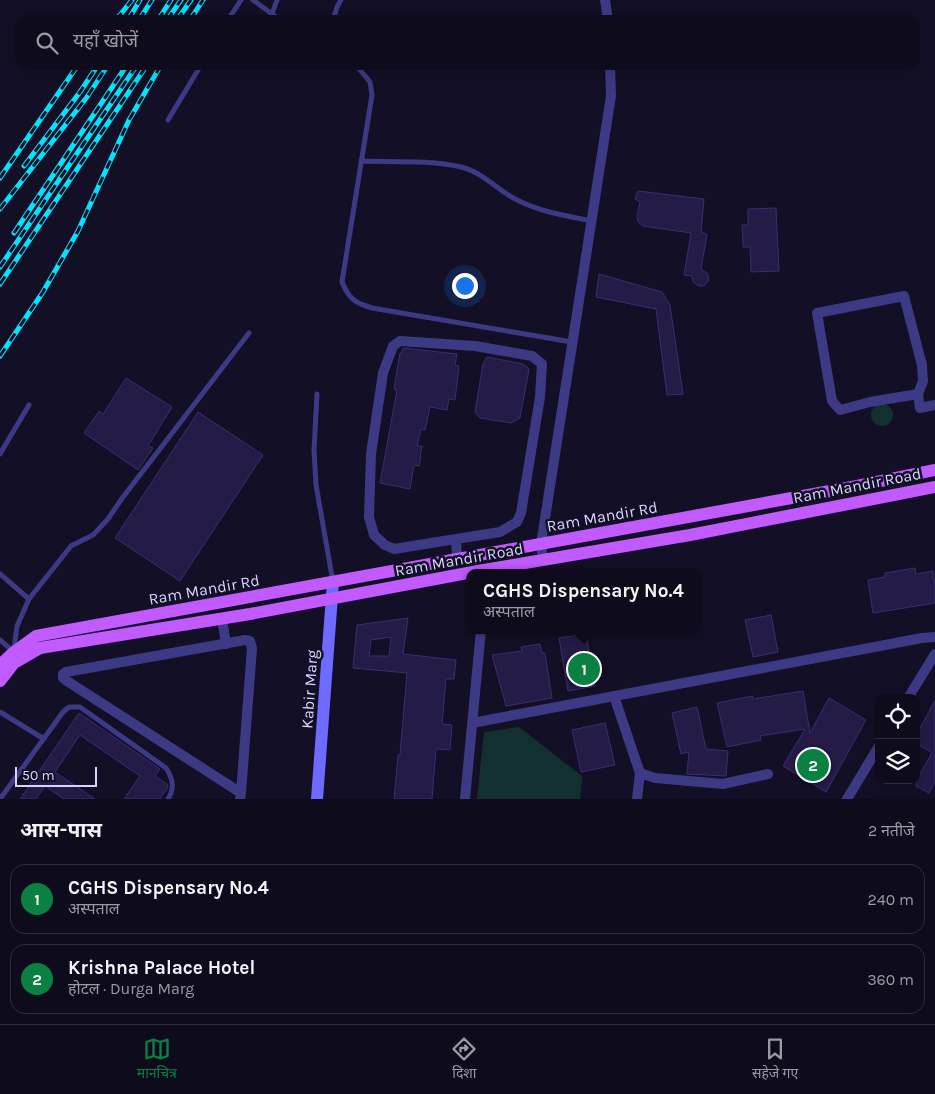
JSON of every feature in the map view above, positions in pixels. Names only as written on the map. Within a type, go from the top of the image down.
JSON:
[{"type":"main road","name":"Ram Mandir Rd","points":[[0,665],[36,636],[852,487],[935,470]]},
{"type":"main road","name":"Ram Mandir Road","points":[[496,569],[690,535],[935,487]]},
{"type":"main road","name":"Ram Mandir Road","points":[[0,680],[14,663],[40,648],[332,599],[466,574]]},
{"type":"main road","points":[[220,603],[222,618]]},
{"type":"street","points":[[606,0],[608,15]]},
{"type":"street","points":[[543,561],[541,544],[611,96],[610,70]]},
{"type":"street","points":[[918,394],[870,402],[840,410],[832,401],[817,313],[904,296],[922,365],[923,382],[918,394],[920,408],[935,405]]},
{"type":"street","points":[[400,341],[475,346],[532,356],[542,364],[540,397],[521,513],[517,522],[500,532],[456,539],[394,549],[385,545],[374,535],[369,517],[371,454],[383,373],[393,346],[400,341]]},
{"type":"street","points":[[456,539],[457,559]]},
{"type":"street","name":"Kabir Marg","points":[[317,799],[333,582]]},
{"type":"street","points":[[222,618],[226,644]]},
{"type":"street","points":[[465,799],[481,634]]},
{"type":"street","points":[[472,723],[922,638],[935,638]]},
{"type":"street","points":[[248,640],[252,644],[241,796],[67,681],[63,676],[66,672],[226,644],[248,640]]},
{"type":"street","points":[[910,694],[935,654]]},
{"type":"street","points":[[614,696],[640,773],[637,799]]},
{"type":"street","points":[[847,799],[875,753]]},
{"type":"street","points":[[640,773],[655,778],[722,784],[768,774]]},
{"type":"lane","points":[[231,15],[241,0]]},
{"type":"lane","points":[[254,0],[272,14],[277,0]]},
{"type":"lane","points":[[335,15],[341,0]]},
{"type":"lane","points":[[168,120],[197,70]]},
{"type":"lane","points":[[360,70],[370,82],[372,88],[342,282],[348,296],[360,304],[372,308],[572,342]]},
{"type":"lane","points":[[361,161],[462,167],[481,175],[516,200],[542,210],[592,221]]},
{"type":"lane","points":[[14,652],[17,626],[29,599],[72,546],[93,534],[108,519],[249,333]]},
{"type":"lane","points":[[316,394],[314,450],[316,485],[333,582]]},
{"type":"lane","points":[[0,454],[29,405]]},
{"type":"lane","points":[[0,574],[29,599]]},
{"type":"lane","points":[[0,640],[14,652]]},
{"type":"lane","points":[[0,799],[63,712],[69,708],[80,708],[166,768],[173,783],[172,793],[168,799]]},
{"type":"lane","points":[[0,712],[44,738]]},
{"type":"green space","points":[[878,404],[886,404],[893,411],[893,419],[886,426],[878,426],[871,419],[871,411]]},
{"type":"green space","points":[[519,727],[582,776],[580,799],[477,799],[484,732]]},
{"type":"building","points":[[638,191],[704,199],[701,231],[707,235],[701,269],[707,273],[709,280],[704,286],[699,286],[693,282],[692,276],[684,275],[691,233],[643,226],[638,222],[637,216],[640,202],[635,199]]},
{"type":"building","points":[[776,208],[779,271],[751,272],[750,247],[743,247],[742,225],[748,225],[748,209]]},
{"type":"building","points":[[599,274],[662,292],[670,305],[683,394],[667,395],[656,309],[596,297]]},
{"type":"building","points":[[403,348],[457,354],[455,365],[459,366],[455,400],[449,399],[447,410],[430,407],[425,430],[421,429],[417,446],[422,446],[421,457],[419,466],[414,465],[410,489],[380,483],[397,390],[394,389],[400,353],[402,353]]},
{"type":"building","points":[[487,357],[523,364],[529,369],[520,418],[511,423],[480,418],[475,412],[483,364]]},
{"type":"building","points":[[126,378],[172,407],[148,446],[153,448],[138,470],[84,433],[99,411],[103,414]]},
{"type":"building","points":[[198,412],[263,455],[180,581],[115,538]]},
{"type":"building","points":[[915,568],[916,574],[933,571],[935,603],[873,613],[868,580],[885,577],[885,573]]},
{"type":"building","points":[[771,615],[778,652],[753,657],[745,620]]},
{"type":"building","points":[[408,618],[403,654],[456,660],[454,679],[446,679],[442,724],[452,725],[450,750],[436,749],[432,799],[394,799],[407,673],[353,668],[357,625]],"holes":[[[391,637],[389,656],[369,656],[371,640]]]},
{"type":"building","points":[[586,634],[595,686],[568,691],[559,638]]},
{"type":"building","points":[[540,644],[542,653],[545,653],[552,698],[506,706],[492,655],[522,651],[521,647]]},
{"type":"building","points":[[803,691],[810,733],[829,698],[866,720],[826,792],[783,766],[805,729],[760,736],[761,740],[727,747],[717,703],[753,696],[753,699]]},
{"type":"building","points":[[935,700],[935,782],[929,793],[916,786],[916,784],[920,784],[920,774],[932,753],[920,746],[920,728]]},
{"type":"building","points":[[697,707],[706,749],[728,751],[726,776],[687,774],[689,752],[681,754],[672,713]]},
{"type":"building","points":[[79,713],[160,769],[155,776],[168,785],[168,787],[160,799],[124,799],[140,776],[80,735],[55,772],[95,799],[64,799],[45,786],[36,799],[20,799]]},
{"type":"building","points":[[605,723],[615,765],[581,772],[572,730]]},
{"type":"railway","points":[[120,15],[132,0]]},
{"type":"railway","points":[[131,15],[140,0]]},
{"type":"railway","points":[[142,15],[152,0]]},
{"type":"railway","points":[[161,15],[171,0]]},
{"type":"railway","points":[[170,15],[181,0]]},
{"type":"railway","points":[[180,15],[191,0]]},
{"type":"railway","points":[[193,15],[203,0]]},
{"type":"railway","points":[[0,178],[75,70]]},
{"type":"railway","points":[[24,166],[95,70]]},
{"type":"railway","points":[[0,209],[87,97],[105,70]]},
{"type":"railway","points":[[14,233],[124,70]]},
{"type":"railway","points":[[0,267],[134,70]]},
{"type":"railway","points":[[0,284],[144,70]]},
{"type":"railway","points":[[0,356],[43,292],[78,231],[129,120],[158,70]]},
{"type":"place","name":"CGHS Dispensary No.4","points":[[584,669]]},
{"type":"place","name":"Krishna Palace Hotel","points":[[813,765]]}]
